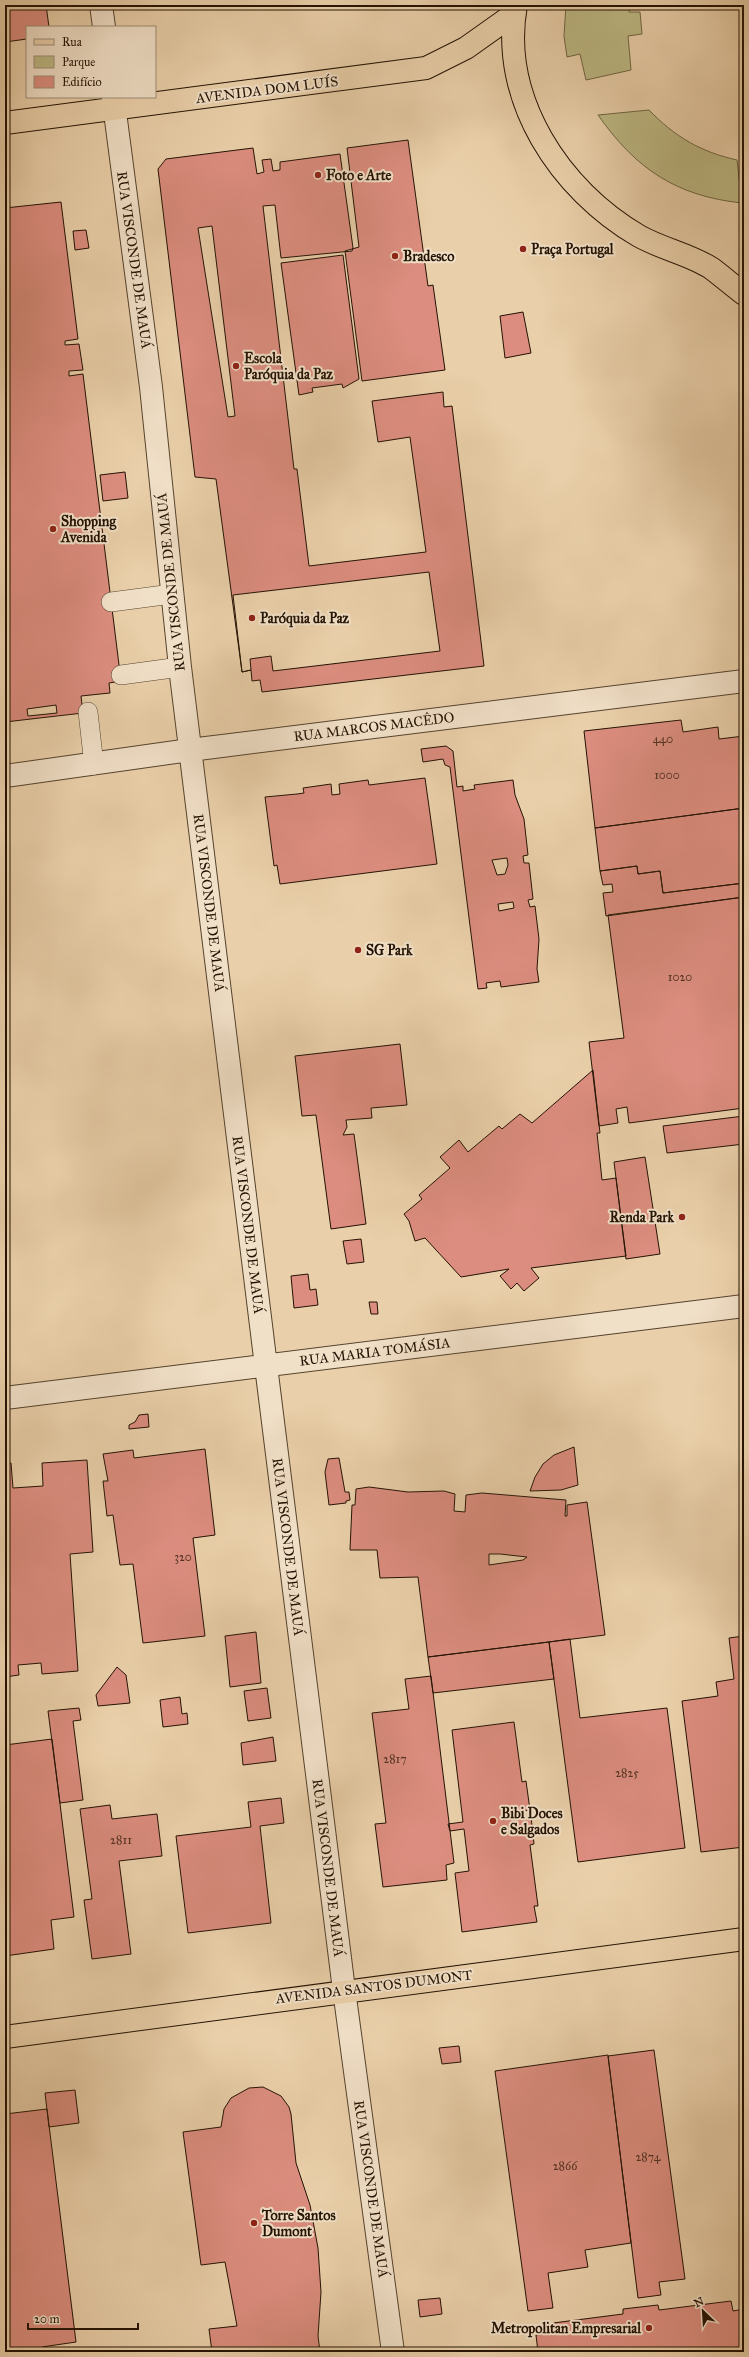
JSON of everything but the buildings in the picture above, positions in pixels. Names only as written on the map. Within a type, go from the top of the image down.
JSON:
[{"type":"main road","name":"AVENIDA DOM LUÍS","points":[[5,123],[114,103],[426,68],[466,48],[515,10]]},
{"type":"main road","points":[[515,10],[513,57],[521,93],[542,141],[566,175],[595,205],[639,236],[710,268],[744,294]]},
{"type":"main road","name":"AVENIDA SANTOS DUMONT","points":[[5,2037],[344,1990],[744,1939]]},
{"type":"street","points":[[102,5],[104,26]]},
{"type":"street","name":"RUA VISCONDE DE MAUÁ","points":[[114,103],[151,388],[180,667],[266,1366],[344,1990],[393,2352]]},
{"type":"street","name":"RUA MARCOS MACÊDO","points":[[5,776],[94,765],[190,750],[744,681]]},
{"type":"street","name":"RUA MARIA TOMÁSIA","points":[[5,1398],[744,1306]]},
{"type":"lane","points":[[111,602],[172,594]]},
{"type":"lane","points":[[121,675],[180,667]]},
{"type":"lane","points":[[88,712],[94,765]]},
{"type":"green space","points":[[566,5],[630,5],[629,12],[640,12],[642,34],[628,36],[631,70],[586,80],[580,54],[567,57],[564,36]]},
{"type":"green space","points":[[649,110],[679,136],[689,142],[712,153],[737,160],[742,203],[697,194],[660,177],[627,151],[598,115]]},
{"type":"place","name":"Foto e Arte","points":[[318,175]]},
{"type":"place","name":"Praça Portugal","points":[[523,249]]},
{"type":"place","name":"Bradesco","points":[[395,256]]},
{"type":"place","name":"Escola Paróquia da Paz","points":[[236,366]]},
{"type":"place","name":"Shopping Avenida","points":[[53,529]]},
{"type":"place","name":"Paróquia da Paz","points":[[252,618]]},
{"type":"place","name":"SG Park","points":[[358,950]]},
{"type":"place","name":"Renda Park","points":[[682,1217]]},
{"type":"place","name":"Bibi Doces e Salgados","points":[[493,1821]]},
{"type":"place","name":"Torre Santos Dumont","points":[[254,2223]]},
{"type":"place","name":"Metropolitan Empresarial","points":[[649,2328]]}]
